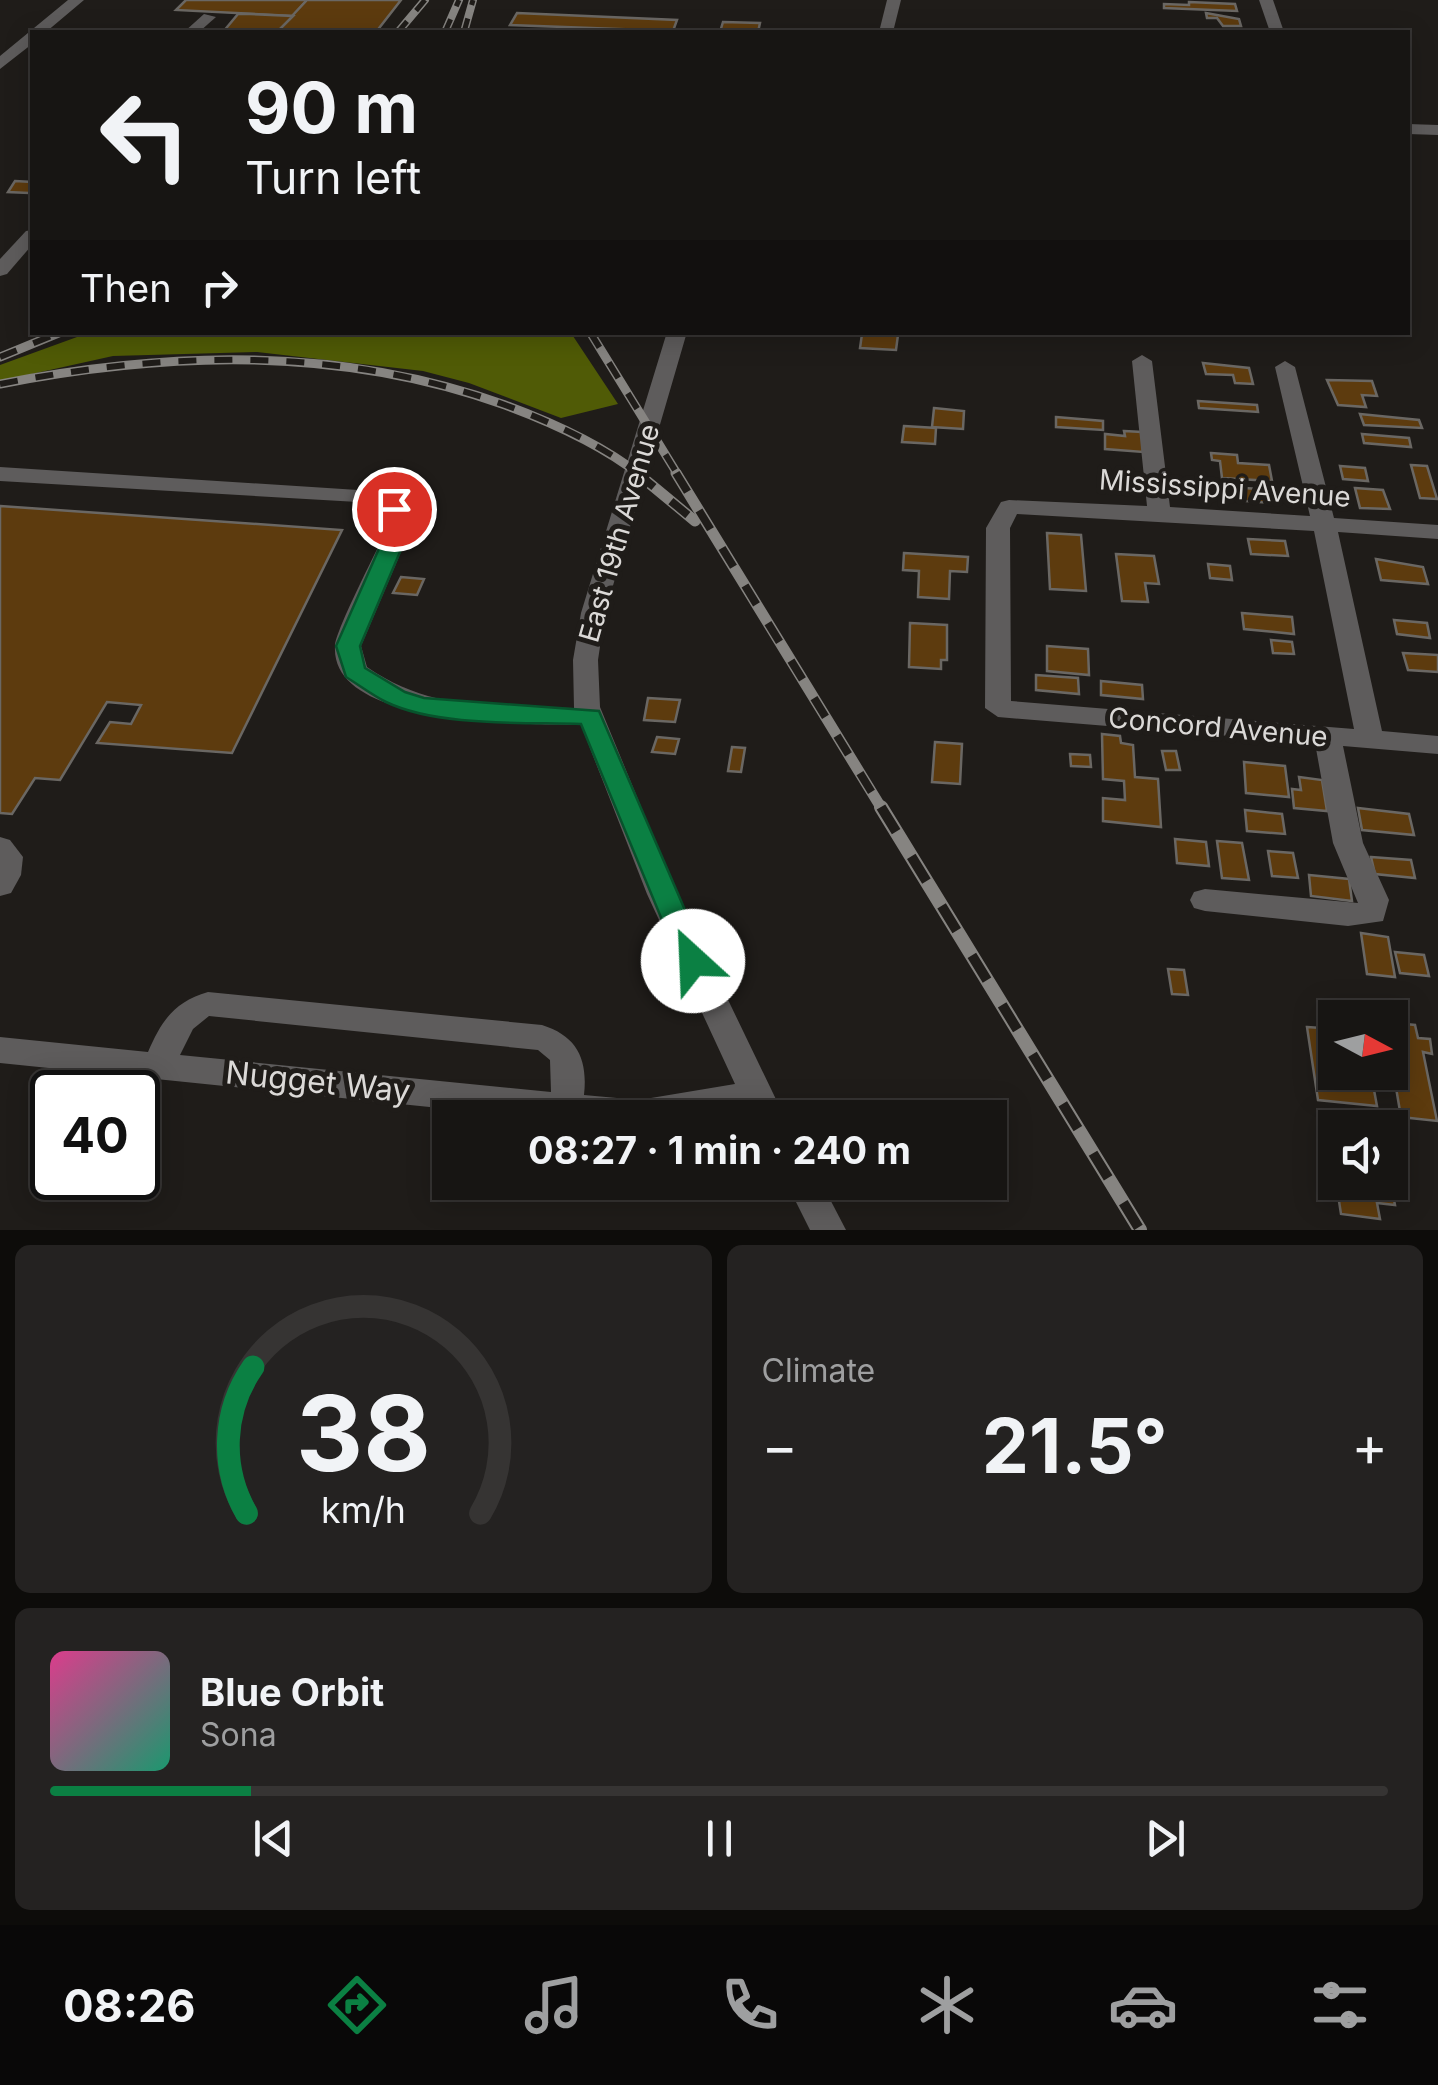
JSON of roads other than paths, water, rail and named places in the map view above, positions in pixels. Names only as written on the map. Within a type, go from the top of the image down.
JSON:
[{"type":"street","points":[[40,30],[77,0]]},
{"type":"street","points":[[886,30],[894,0]]},
{"type":"street","points":[[1266,0],[1275,30]]},
{"type":"street","points":[[194,30],[210,16]]},
{"type":"street","points":[[1,63],[30,40]]},
{"type":"street","points":[[1,63],[30,64]]},
{"type":"street","points":[[1410,129],[1438,130]]},
{"type":"street","points":[[0,270],[30,237]]},
{"type":"street","name":"East 19th Avenue","points":[[676,335],[586,643],[584,681],[590,716],[662,894],[758,1100]]},
{"type":"street","points":[[1142,362],[1159,512]]},
{"type":"street","points":[[1285,368],[1324,524],[1370,740]]},
{"type":"street","points":[[0,474],[381,498],[394,509],[400,526],[348,646],[354,672],[396,697],[422,705],[487,713],[590,716]]},
{"type":"street","name":"Mississippi Avenue","points":[[998,708],[998,528],[1009,507],[1159,512],[1438,532]]},
{"type":"street","name":"Concord Avenue","points":[[998,708],[1438,745]]},
{"type":"street","points":[[1205,900],[1348,915],[1372,913],[1374,900],[1348,843],[1327,736]]},
{"type":"street","points":[[0,847],[8,857],[0,886]]},
{"type":"street","points":[[159,1066],[175,1026],[189,1009],[208,1004],[555,1042],[566,1054],[570,1081],[567,1100]]},
{"type":"street","name":"Nugget Way","points":[[0,1050],[497,1100]]},
{"type":"street","points":[[812,1200],[828,1230]]},
{"type":"railway","points":[[400,30],[425,0]]},
{"type":"railway","points":[[446,30],[459,0]]},
{"type":"railway","points":[[465,30],[473,0]]},
{"type":"railway","points":[[0,357],[54,335]]},
{"type":"railway","points":[[592,335],[678,475]]},
{"type":"railway","points":[[0,384],[127,365],[191,361],[254,360],[381,372],[443,386],[558,426],[640,475]]},
{"type":"railway","points":[[637,473],[695,521]]},
{"type":"railway","points":[[676,473],[882,809]]},
{"type":"railway","points":[[881,807],[1140,1230]]}]
